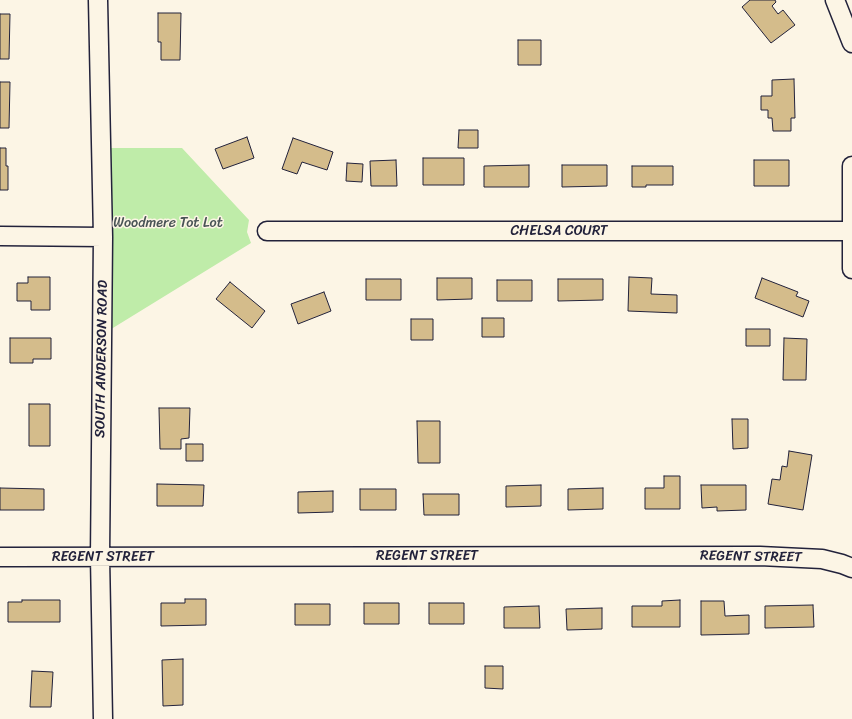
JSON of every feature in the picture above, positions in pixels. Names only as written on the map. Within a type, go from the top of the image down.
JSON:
[{"type":"street","name":"SOUTH ANDERSON ROAD","points":[[98,0],[103,236],[100,557],[103,719]]},
{"type":"street","points":[[835,0],[852,43]]},
{"type":"street","points":[[852,166],[852,269]]},
{"type":"street","name":"CHELSA COURT","points":[[267,231],[851,231]]},
{"type":"street","points":[[0,236],[103,236]]},
{"type":"street","name":"REGENT STREET","points":[[0,557],[760,556],[822,559],[852,568]]},
{"type":"green space","name":"Woodmere Tot Lot","points":[[107,148],[182,148],[249,220],[247,232],[251,243],[108,331]]},
{"type":"building","points":[[750,0],[775,0],[776,2],[772,6],[778,14],[783,10],[795,25],[771,43],[742,7]]},
{"type":"building","points":[[158,13],[181,13],[180,60],[161,60],[161,42],[158,42]]},
{"type":"building","points":[[0,14],[10,14],[9,59],[0,59]]},
{"type":"building","points":[[518,40],[541,40],[541,65],[518,65]]},
{"type":"building","points":[[794,79],[795,118],[791,118],[791,131],[773,131],[772,118],[768,118],[768,110],[761,110],[761,96],[772,96],[772,80]]},
{"type":"building","points":[[0,82],[10,82],[9,128],[0,128]]},
{"type":"building","points":[[459,130],[478,130],[478,148],[458,148]]},
{"type":"building","points":[[247,137],[254,158],[223,169],[215,149]]},
{"type":"building","points":[[293,138],[333,152],[327,170],[302,162],[297,174],[282,169]]},
{"type":"building","points":[[0,148],[6,148],[8,190],[0,190]]},
{"type":"building","points":[[423,158],[464,158],[464,185],[423,185]]},
{"type":"building","points":[[396,160],[397,186],[371,186],[370,161]]},
{"type":"building","points":[[754,160],[789,160],[789,186],[754,186]]},
{"type":"building","points":[[347,163],[363,164],[362,182],[346,181]]},
{"type":"building","points":[[529,165],[529,187],[484,187],[484,166]]},
{"type":"building","points":[[562,165],[607,165],[607,186],[562,187]]},
{"type":"building","points":[[632,166],[673,166],[673,185],[646,185],[646,187],[632,187]]},
{"type":"building","points":[[28,277],[50,277],[50,310],[31,310],[31,301],[17,301],[17,283],[28,283]]},
{"type":"building","points":[[629,277],[652,278],[651,294],[677,295],[677,313],[628,311]]},
{"type":"building","points":[[437,278],[472,278],[472,299],[437,300]]},
{"type":"building","points":[[762,278],[798,292],[796,296],[809,301],[803,317],[755,298]]},
{"type":"building","points":[[366,279],[401,279],[401,300],[366,300]]},
{"type":"building","points":[[558,279],[603,279],[603,300],[558,301]]},
{"type":"building","points":[[497,280],[532,280],[532,301],[497,301]]},
{"type":"building","points":[[230,282],[265,311],[252,328],[216,299]]},
{"type":"building","points":[[324,292],[331,311],[298,324],[291,304]]},
{"type":"building","points":[[482,318],[504,318],[504,337],[482,337]]},
{"type":"building","points":[[411,319],[433,319],[433,340],[411,340]]},
{"type":"building","points":[[746,329],[770,329],[770,346],[746,346]]},
{"type":"building","points":[[10,338],[51,338],[51,359],[33,359],[33,363],[10,363]]},
{"type":"building","points":[[784,338],[807,339],[806,380],[783,380]]},
{"type":"building","points":[[29,404],[50,404],[50,446],[29,446]]},
{"type":"building","points":[[159,408],[190,408],[189,438],[181,439],[181,449],[160,449]]},
{"type":"building","points":[[732,419],[748,419],[748,448],[733,449]]},
{"type":"building","points":[[417,421],[440,421],[440,463],[418,463]]},
{"type":"building","points":[[186,444],[203,444],[203,461],[186,461]]},
{"type":"building","points":[[789,451],[812,455],[803,510],[768,504],[772,479],[780,480],[782,466],[787,467]]},
{"type":"building","points":[[664,476],[680,476],[680,509],[645,509],[645,488],[664,488]]},
{"type":"building","points":[[157,484],[204,485],[203,506],[157,506]]},
{"type":"building","points":[[541,485],[541,506],[506,507],[506,486]]},
{"type":"building","points":[[701,485],[746,485],[746,510],[717,511],[717,507],[702,508]]},
{"type":"building","points":[[0,488],[44,489],[44,510],[0,510]]},
{"type":"building","points":[[603,488],[603,509],[568,510],[568,489]]},
{"type":"building","points":[[360,489],[396,489],[396,510],[360,510]]},
{"type":"building","points":[[333,491],[333,512],[298,513],[298,492]]},
{"type":"building","points":[[423,494],[459,494],[459,515],[424,515]]},
{"type":"building","points":[[185,599],[206,599],[206,625],[161,626],[161,603],[185,603]]},
{"type":"building","points":[[22,600],[60,600],[60,622],[8,622],[8,602],[22,602]]},
{"type":"building","points":[[680,600],[680,627],[632,627],[632,606],[662,606],[662,601]]},
{"type":"building","points":[[701,601],[724,601],[725,616],[749,615],[749,634],[701,635]]},
{"type":"building","points":[[364,603],[399,603],[399,624],[364,624]]},
{"type":"building","points":[[429,603],[464,603],[464,624],[429,624]]},
{"type":"building","points":[[295,604],[330,604],[330,625],[295,625]]},
{"type":"building","points":[[813,605],[814,627],[765,628],[765,606]]},
{"type":"building","points":[[539,606],[540,628],[504,628],[504,607]]},
{"type":"building","points":[[602,608],[602,629],[567,630],[566,609]]},
{"type":"building","points":[[183,659],[183,705],[163,706],[162,660]]},
{"type":"building","points":[[485,666],[503,666],[503,689],[485,688]]},
{"type":"building","points":[[32,671],[53,672],[51,707],[30,707]]}]
